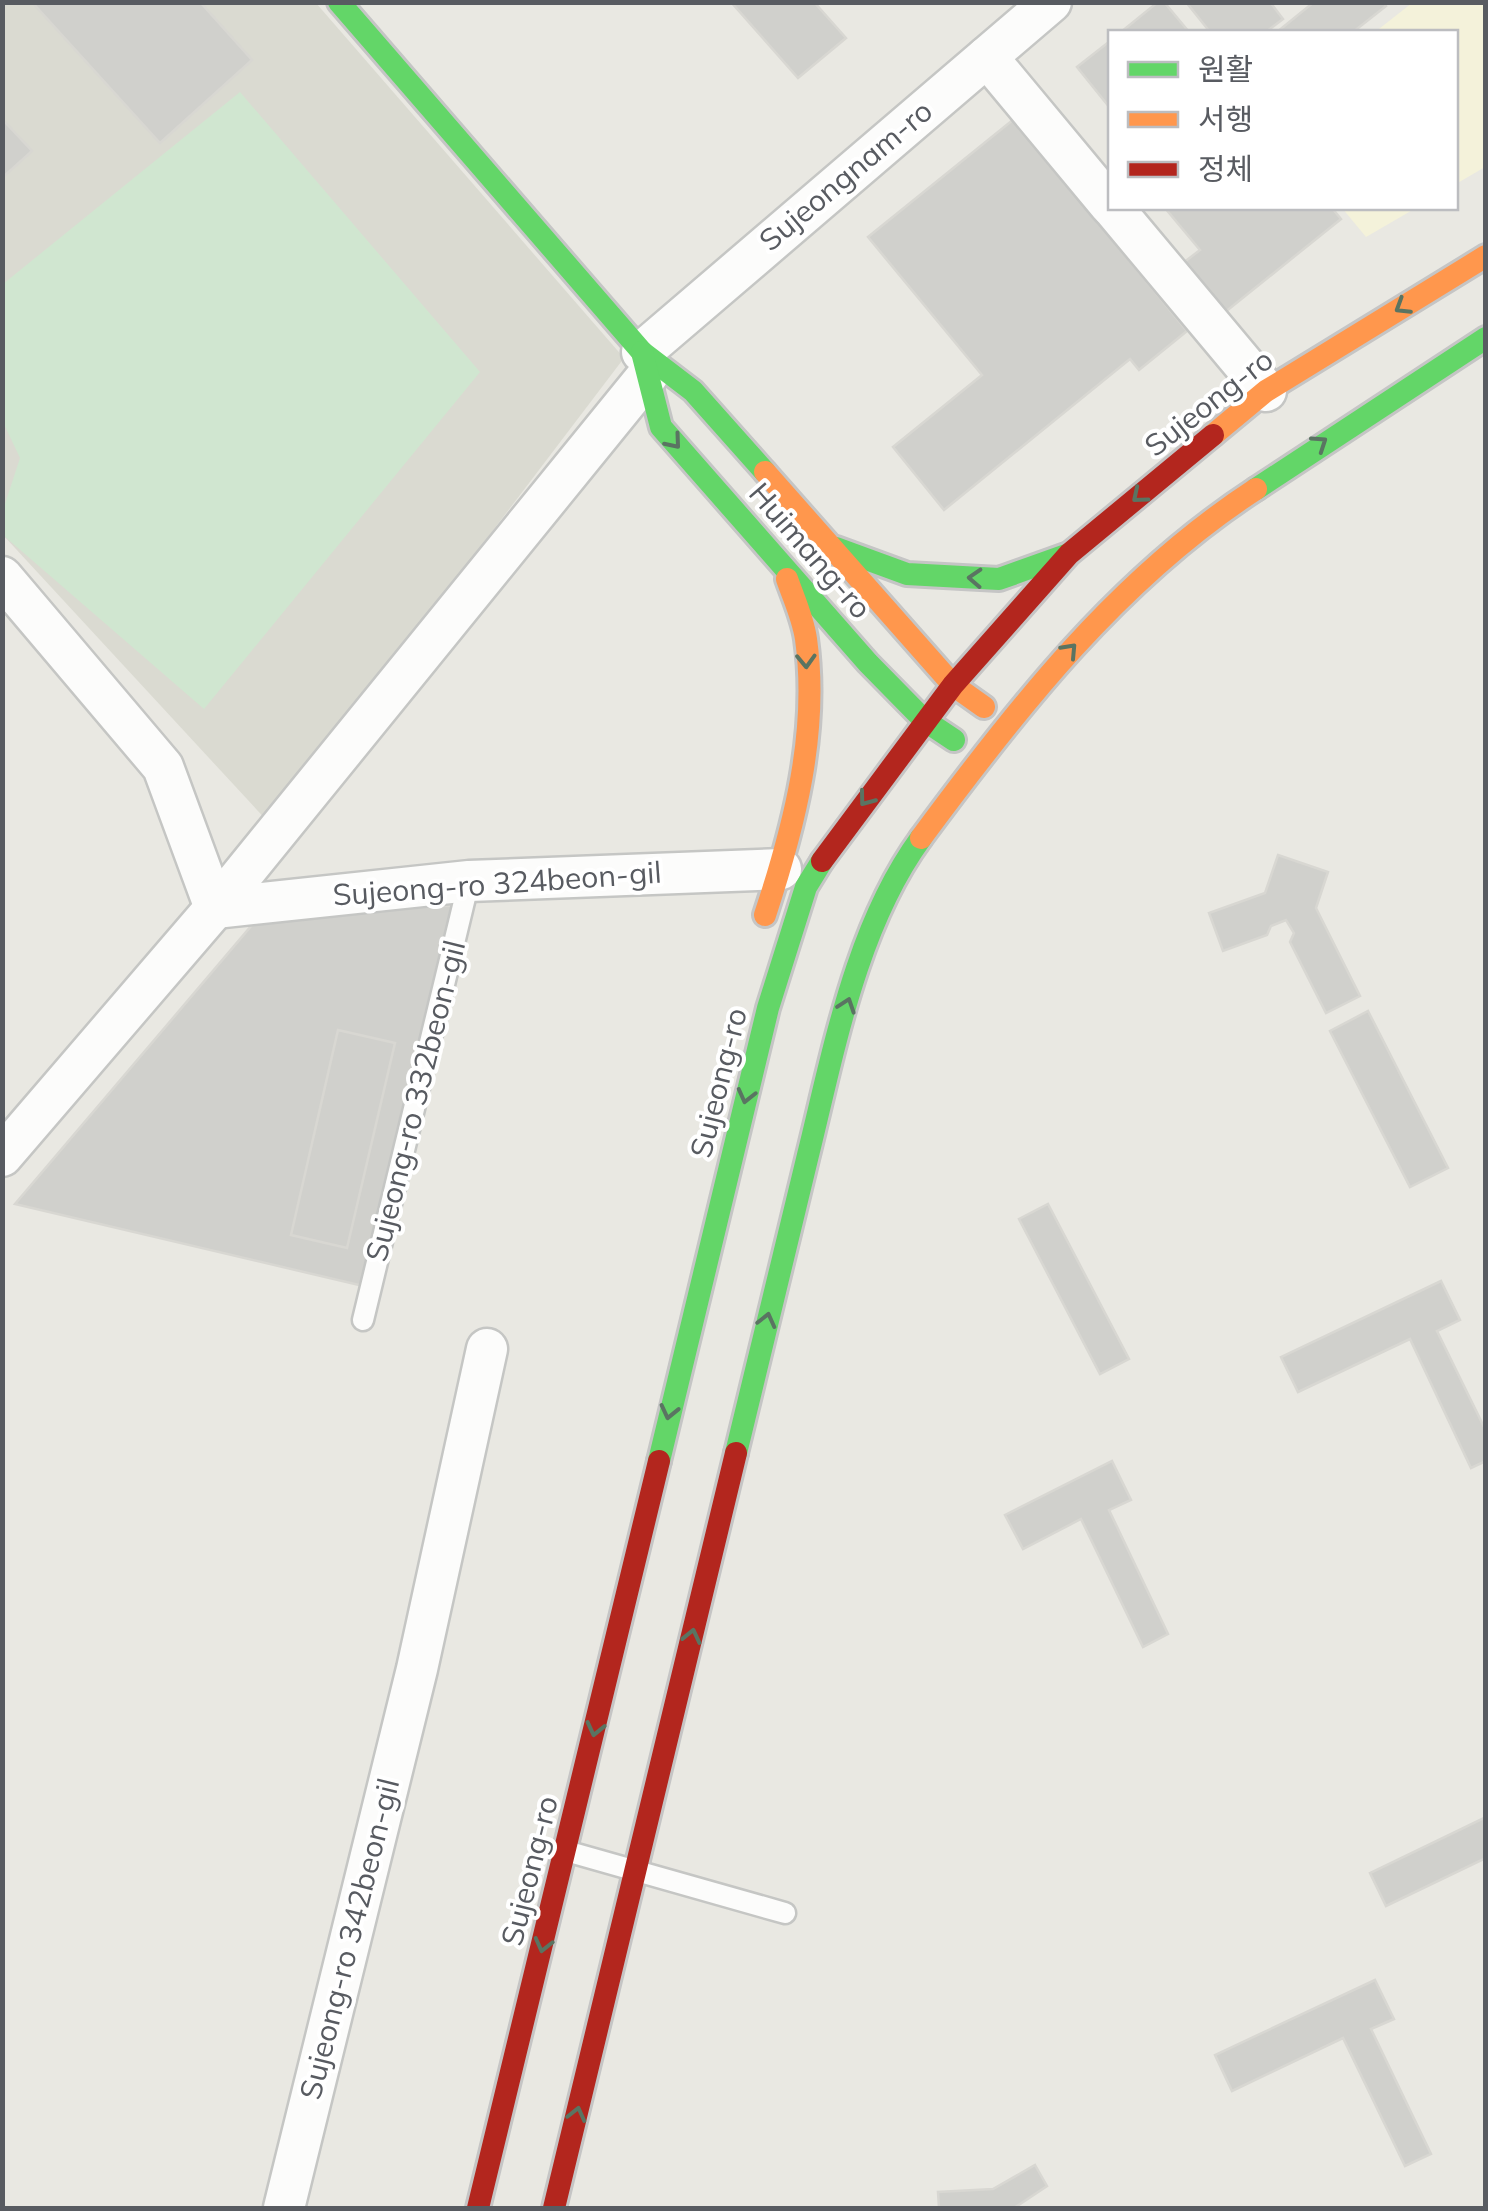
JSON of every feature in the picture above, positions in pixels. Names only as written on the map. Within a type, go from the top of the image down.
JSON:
[{"type":"main road","name":"Huimang-ro","points":[[339,2],[645,363],[693,391],[953,684],[1006,723]]},
{"type":"main road","name":"Sujeong-ro","points":[[478,2208],[757,1052],[785,945],[806,887],[924,720],[1068,554],[1266,390],[1486,256]]},
{"type":"main road","points":[[554,2208],[839,1028],[870,940],[906,858],[1006,723],[1074,645],[1213,517],[1486,338]]},
{"type":"main road","name":"Huimang-ro","points":[[645,363],[661,427],[924,720],[980,757]]},
{"type":"main road","points":[[830,546],[908,574],[999,579],[1068,554]]},
{"type":"main road","points":[[758,936],[780,870],[809,720],[806,636],[784,567]]},
{"type":"main road","points":[[753,973],[757,1052]]},
{"type":"street","name":"Sujeongnam-ro","points":[[2,1156],[214,908],[645,363],[1051,2]]},
{"type":"street","points":[[987,58],[1108,201]]},
{"type":"street","points":[[1115,210],[1266,390]]},
{"type":"street","points":[[2,577],[163,766],[214,908]]},
{"type":"street","name":"Sujeong-ro 324beon-gil","points":[[214,908],[469,881],[780,870]]},
{"type":"street","name":"Sujeong-ro 342beon-gil","points":[[284,2208],[416,1668],[487,1349]]},
{"type":"lane","name":"Sujeong-ro 332beon-gil","points":[[363,1320],[469,881]]},
{"type":"lane","points":[[566,1850],[784,1913]]},
{"type":"shaded area","points":[[2,3],[316,3],[624,358],[270,824],[3,535]]},
{"type":"shaded area","points":[[1412,3],[1485,3],[1485,167],[1458,183],[1458,30],[1378,30]]},
{"type":"shaded area","points":[[1344,210],[1413,210],[1366,237]]},
{"type":"green space","points":[[240,92],[480,372],[204,709],[3,535],[3,510],[20,458],[3,422],[3,284]]},
{"type":"building","points":[[32,2],[200,2],[252,60],[160,143]]},
{"type":"building","points":[[731,2],[814,2],[846,38],[798,78]]},
{"type":"building","points":[[1158,2],[1164,2],[1187,30],[1123,30]]},
{"type":"building","points":[[1186,2],[1270,2],[1283,19],[1269,30],[1208,30]]},
{"type":"building","points":[[1314,2],[1383,2],[1386,6],[1356,30],[1279,30]]},
{"type":"building","points":[[1108,43],[1108,106],[1077,67]]},
{"type":"building","points":[[2,119],[32,151],[2,178]]},
{"type":"building","points":[[1014,119],[1187,331],[1139,370],[1130,359],[944,510],[893,447],[982,375],[868,237]]},
{"type":"building","points":[[1167,210],[1334,210],[1341,219],[1224,313],[1183,263],[1200,250]]},
{"type":"building","points":[[1278,855],[1328,872],[1316,908],[1360,996],[1326,1013],[1290,942],[1294,933],[1286,920],[1271,926],[1267,935],[1223,951],[1209,913],[1265,893]]},
{"type":"building","points":[[468,905],[376,1289],[15,1204],[263,912]]},
{"type":"building","points":[[1368,1011],[1448,1168],[1410,1187],[1330,1031]]},
{"type":"building","points":[[338,1030],[395,1043],[347,1248],[291,1235]]},
{"type":"building","points":[[1048,1204],[1129,1359],[1100,1374],[1019,1219]]},
{"type":"building","points":[[1441,1281],[1460,1320],[1437,1331],[1486,1431],[1486,1461],[1471,1468],[1410,1339],[1298,1392],[1281,1357]]},
{"type":"building","points":[[1112,1461],[1131,1500],[1109,1510],[1168,1634],[1143,1647],[1081,1519],[1023,1549],[1005,1515]]},
{"type":"building","points":[[1486,1817],[1486,1858],[1386,1906],[1370,1873]]},
{"type":"building","points":[[1375,1980],[1394,2019],[1371,2029],[1431,2154],[1405,2166],[1343,2038],[1232,2091],[1215,2055]]},
{"type":"building","points":[[1035,2165],[1047,2186],[1014,2208],[939,2208],[938,2192],[993,2189]]},
{"type":"traffic: fast","points":[[339,2],[642,352],[693,391],[765,472]]},
{"type":"traffic: fast","points":[[1256,489],[1486,338]]},
{"type":"traffic: fast","points":[[642,352],[661,427],[868,663],[924,720],[954,740]]},
{"type":"traffic: fast","points":[[836,548],[907,574],[999,579],[1066,555]]},
{"type":"traffic: fast","points":[[736,1453],[850,990],[880,910],[921,838]]},
{"type":"traffic: fast","points":[[659,1461],[768,1008],[806,887],[822,861]]},
{"type":"traffic: slow","points":[[1213,435],[1266,391],[1486,256]]},
{"type":"traffic: slow","points":[[765,472],[953,685],[984,707]]},
{"type":"traffic: slow","points":[[921,838],[1033,694],[1115,604],[1206,524],[1256,489]]},
{"type":"traffic: slow","points":[[765,915],[794,814],[809,709],[806,639],[787,579]]},
{"type":"traffic: jam","points":[[822,861],[953,685],[1069,554],[1213,435]]},
{"type":"traffic: jam","points":[[554,2208],[736,1453]]},
{"type":"traffic: jam","points":[[478,2208],[659,1461]]}]
